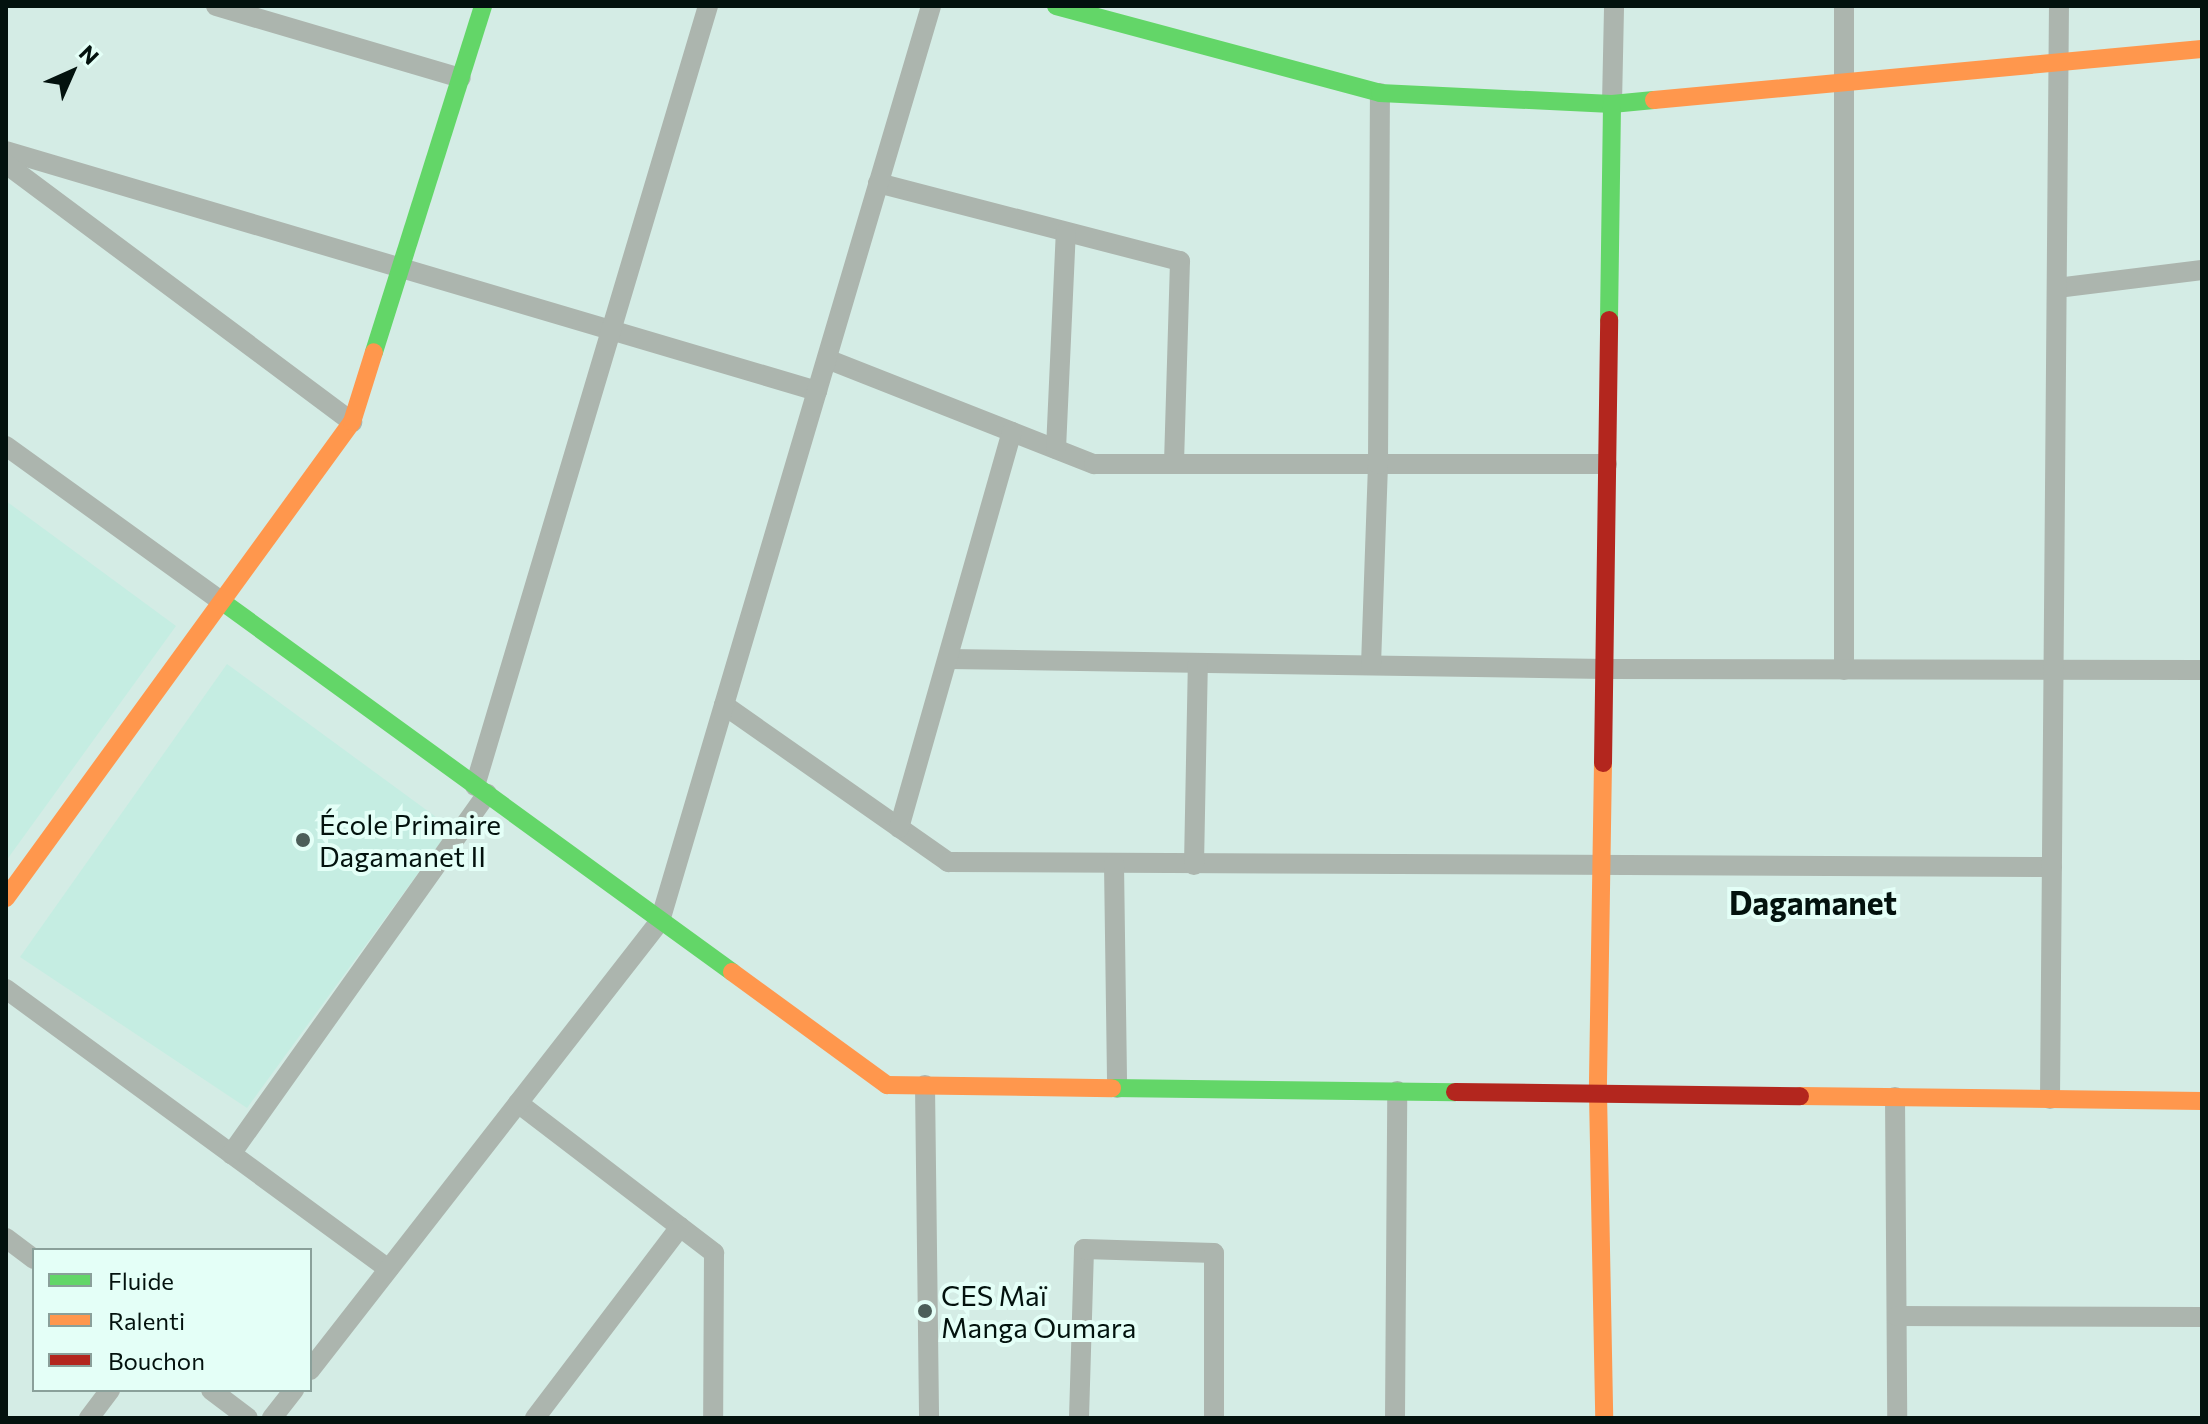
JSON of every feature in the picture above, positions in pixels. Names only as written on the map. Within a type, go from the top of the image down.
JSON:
[{"type":"street","points":[[216,6],[239,9],[461,78]]},
{"type":"street","points":[[6,898],[224,603],[352,422],[483,6]]},
{"type":"street","points":[[231,1154],[481,790],[611,330],[708,6]]},
{"type":"street","points":[[312,1367],[660,921],[931,6]]},
{"type":"street","points":[[1604,1418],[1598,1093],[1614,6]]},
{"type":"street","points":[[1844,6],[1844,670]]},
{"type":"street","points":[[2050,1099],[2059,6]]},
{"type":"street","points":[[1063,7],[1380,93],[1612,104],[2202,49]]},
{"type":"street","points":[[1371,665],[1378,464],[1380,93]]},
{"type":"street","points":[[6,151],[817,391]]},
{"type":"street","points":[[6,164],[352,422]]},
{"type":"street","points":[[878,183],[1180,261],[1174,464]]},
{"type":"street","points":[[1056,449],[1066,232]]},
{"type":"street","points":[[2057,288],[2202,270]]},
{"type":"street","points":[[827,359],[1094,464],[1607,464]]},
{"type":"street","points":[[899,828],[1012,432]]},
{"type":"street","points":[[6,446],[887,1085],[2202,1101]]},
{"type":"street","points":[[948,659],[1605,669],[2202,670]]},
{"type":"street","points":[[1194,865],[1198,663]]},
{"type":"street","points":[[724,705],[948,862],[1602,868],[2052,867]]},
{"type":"street","points":[[1114,864],[1117,1088]]},
{"type":"street","points":[[6,989],[388,1269]]},
{"type":"street","points":[[925,1085],[929,1418]]},
{"type":"street","points":[[1395,1418],[1397,1091]]},
{"type":"street","points":[[1895,1097],[1897,1418]]},
{"type":"street","points":[[518,1103],[714,1253],[713,1418]]},
{"type":"street","points":[[535,1418],[680,1227]]},
{"type":"street","points":[[6,1238],[32,1258]]},
{"type":"street","points":[[1079,1418],[1084,1249],[1214,1253],[1214,1418]]},
{"type":"street","points":[[1897,1316],[2202,1317]]},
{"type":"street","points":[[89,1418],[108,1392]]},
{"type":"street","points":[[214,1392],[248,1418]]},
{"type":"street","points":[[272,1418],[292,1392]]},
{"type":"shaded area","points":[[6,501],[176,626],[6,861]]},
{"type":"shaded area","points":[[227,664],[451,828],[247,1108],[20,957]]},
{"type":"traffic: fast","points":[[374,352],[483,6]]},
{"type":"traffic: fast","points":[[1056,6],[1380,93],[1612,104],[1654,100]]},
{"type":"traffic: fast","points":[[1609,320],[1612,104]]},
{"type":"traffic: fast","points":[[224,603],[732,972]]},
{"type":"traffic: fast","points":[[1112,1088],[1455,1092]]},
{"type":"traffic: slow","points":[[1654,100],[2202,49]]},
{"type":"traffic: slow","points":[[6,898],[352,422],[374,352]]},
{"type":"traffic: slow","points":[[1603,763],[1598,1093],[1604,1418]]},
{"type":"traffic: slow","points":[[732,972],[887,1085],[1112,1088]]},
{"type":"traffic: slow","points":[[1800,1096],[2202,1101]]},
{"type":"traffic: jam","points":[[1603,763],[1609,320]]},
{"type":"traffic: jam","points":[[1455,1092],[1800,1096]]},
{"type":"place","name":"École Primaire Dagamanet II","points":[[303,840]]},
{"type":"place","name":"CES Maï Manga Oumara","points":[[925,1311]]},
{"type":"district","name":"Dagamanet","points":[[1813,902]]}]
